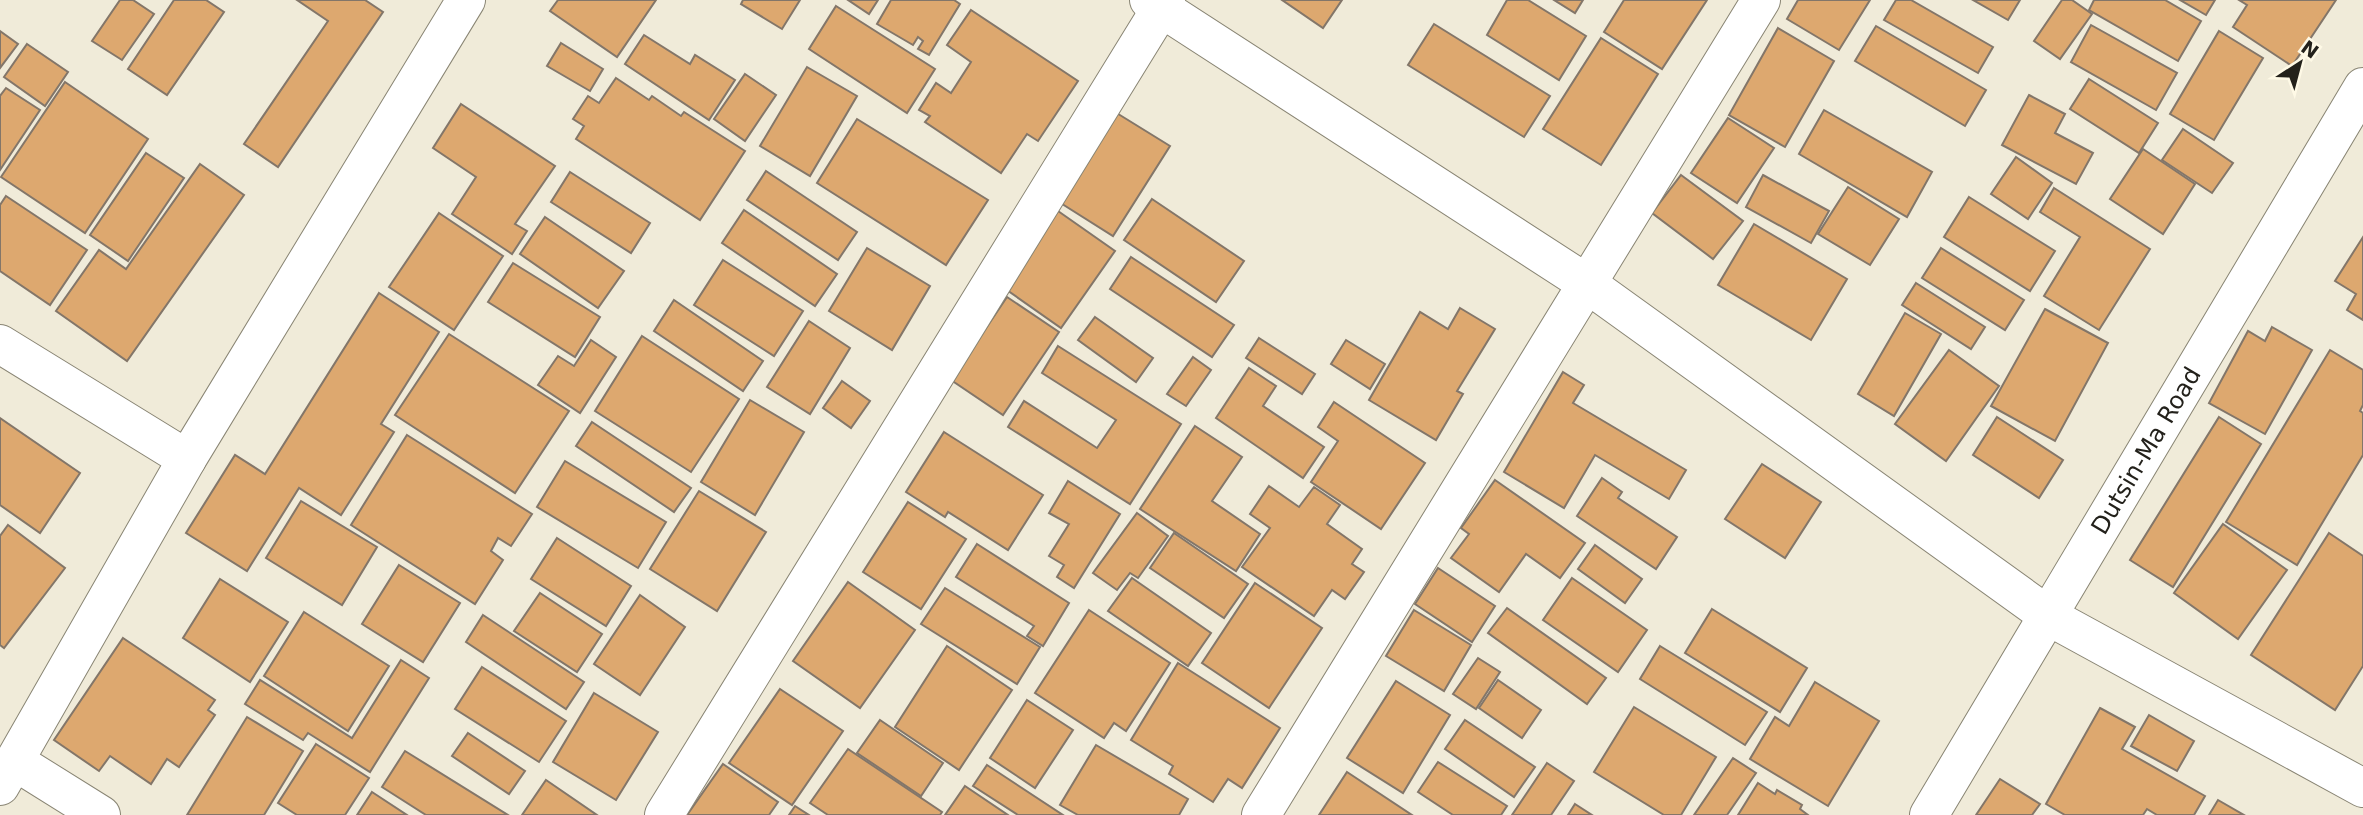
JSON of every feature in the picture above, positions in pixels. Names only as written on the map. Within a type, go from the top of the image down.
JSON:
[{"type":"street","points":[[1261,815],[1761,0]]},
{"type":"street","points":[[100,815],[8,774],[187,459],[460,2]]},
{"type":"street","points":[[664,815],[1159,3],[1586,283],[2050,617],[2363,788]]},
{"type":"street","name":"Dutsin-Ma Road","points":[[1930,815],[2363,87]]},
{"type":"street","points":[[0,344],[187,459]]},
{"type":"building","points":[[120,0],[133,0],[154,14],[122,60],[92,41]]},
{"type":"building","points":[[174,0],[206,0],[224,12],[167,95],[128,69]]},
{"type":"building","points":[[297,0],[365,0],[383,12],[278,167],[244,144],[328,21]]},
{"type":"building","points":[[558,0],[656,0],[617,57],[550,11]]},
{"type":"building","points":[[743,0],[800,0],[782,29],[741,4]]},
{"type":"building","points":[[848,0],[878,0],[869,14]]},
{"type":"building","points":[[891,0],[954,0],[960,4],[929,55],[918,49],[923,41],[918,37],[913,45],[877,24]]},
{"type":"building","points":[[1282,0],[1342,0],[1323,28]]},
{"type":"building","points":[[1507,0],[1528,0],[1586,36],[1559,80],[1487,35]]},
{"type":"building","points":[[1554,0],[1583,0],[1575,13]]},
{"type":"building","points":[[1624,0],[1707,0],[1662,69],[1604,32]]},
{"type":"building","points":[[1798,0],[1870,0],[1839,50],[1787,19]]},
{"type":"building","points":[[1896,0],[1911,0],[1993,47],[1978,73],[1884,20]]},
{"type":"building","points":[[1973,0],[2020,0],[2008,20]]},
{"type":"building","points":[[2062,0],[2072,0],[2092,14],[2060,59],[2034,41]]},
{"type":"building","points":[[2094,0],[2165,0],[2201,21],[2178,61],[2089,10]]},
{"type":"building","points":[[2180,0],[2215,0],[2206,15]]},
{"type":"building","points":[[2239,0],[2336,0],[2292,66],[2233,27],[2247,5]]},
{"type":"building","points":[[836,6],[935,69],[907,113],[809,49]]},
{"type":"building","points":[[971,10],[1078,81],[1038,141],[1027,134],[1001,173],[925,122],[930,116],[919,110],[936,83],[951,93],[971,62],[947,45]]},
{"type":"building","points":[[1434,24],[1550,96],[1524,137],[1408,65]]},
{"type":"building","points":[[2091,25],[2177,73],[2156,110],[2071,62]]},
{"type":"building","points":[[1876,26],[1986,90],[1965,126],[1855,61]]},
{"type":"building","points":[[1778,28],[1834,61],[1785,147],[1729,115]]},
{"type":"building","points":[[0,31],[18,44],[0,68]]},
{"type":"building","points":[[2219,31],[2263,58],[2214,140],[2170,114]]},
{"type":"building","points":[[644,35],[690,64],[695,55],[735,80],[709,120],[625,64]]},
{"type":"building","points":[[1601,38],[1658,74],[1601,165],[1543,129]]},
{"type":"building","points":[[561,43],[603,69],[590,91],[547,66]]},
{"type":"building","points":[[27,44],[68,72],[45,106],[4,77]]},
{"type":"building","points":[[807,67],[857,96],[810,176],[760,146]]},
{"type":"building","points":[[745,74],[776,95],[745,141],[714,119]]},
{"type":"building","points":[[616,78],[649,100],[652,96],[681,116],[684,112],[745,151],[700,220],[576,139],[584,126],[573,119],[588,96],[599,103]]},
{"type":"building","points":[[2089,79],[2158,123],[2139,153],[2070,109]]},
{"type":"building","points":[[65,82],[148,139],[85,233],[1,177]]},
{"type":"building","points":[[6,88],[40,110],[0,170],[0,96]]},
{"type":"building","points":[[2029,95],[2065,114],[2055,133],[2093,153],[2076,184],[2002,145]]},
{"type":"building","points":[[461,104],[555,166],[515,224],[527,231],[512,254],[452,214],[476,177],[433,148]]},
{"type":"building","points":[[1824,110],[1932,172],[1907,217],[1799,154]]},
{"type":"building","points":[[1115,112],[1170,146],[1113,236],[1059,202]]},
{"type":"building","points":[[1728,118],[1774,148],[1737,203],[1691,173]]},
{"type":"building","points":[[857,119],[988,200],[946,265],[817,183]]},
{"type":"building","points":[[2183,129],[2233,163],[2212,193],[2162,160]]},
{"type":"building","points":[[2143,149],[2195,184],[2163,234],[2110,199]]},
{"type":"building","points":[[146,153],[184,178],[128,261],[90,235]]},
{"type":"building","points":[[2016,157],[2052,183],[2028,219],[1991,194]]},
{"type":"building","points":[[200,164],[244,195],[127,361],[56,311],[99,250],[126,269]]},
{"type":"building","points":[[766,171],[857,232],[838,260],[747,200]]},
{"type":"building","points":[[570,172],[650,223],[631,253],[551,202]]},
{"type":"building","points":[[1681,175],[1743,221],[1713,259],[1652,213]]},
{"type":"building","points":[[1763,175],[1829,211],[1811,243],[1746,207]]},
{"type":"building","points":[[1848,187],[1899,219],[1870,265],[1818,234]]},
{"type":"building","points":[[2054,188],[2150,249],[2099,330],[2044,296],[2080,237],[2040,212]]},
{"type":"building","points":[[6,196],[87,250],[50,305],[0,271],[0,205]]},
{"type":"building","points":[[1969,197],[2055,251],[2030,291],[1944,237]]},
{"type":"building","points":[[1152,199],[1244,261],[1216,302],[1124,240]]},
{"type":"building","points":[[744,210],[837,274],[815,306],[722,243]]},
{"type":"building","points":[[1058,211],[1115,251],[1061,328],[1004,288]]},
{"type":"building","points":[[439,213],[503,256],[454,330],[389,287]]},
{"type":"building","points":[[545,217],[624,271],[598,308],[520,254]]},
{"type":"building","points":[[1754,224],[1847,279],[1811,340],[1718,285]]},
{"type":"building","points":[[2363,237],[2363,320],[2347,310],[2356,294],[2335,281]]},
{"type":"building","points":[[867,248],[930,286],[892,350],[829,311]]},
{"type":"building","points":[[1941,248],[2024,300],[2005,330],[1922,278]]},
{"type":"building","points":[[1131,257],[1234,325],[1212,357],[1110,289]]},
{"type":"building","points":[[723,260],[803,311],[774,356],[694,305]]},
{"type":"building","points":[[513,263],[600,317],[575,357],[488,302]]},
{"type":"building","points":[[1916,283],[1985,327],[1971,349],[1902,305]]},
{"type":"building","points":[[379,293],[439,332],[381,424],[394,432],[341,515],[299,488],[247,571],[186,533],[235,455],[265,474]]},
{"type":"building","points":[[1007,297],[1059,332],[1003,415],[951,380]]},
{"type":"building","points":[[674,300],[763,361],[743,391],[654,331]]},
{"type":"building","points":[[1460,308],[1495,329],[1457,391],[1463,394],[1436,440],[1369,400],[1420,312],[1448,329]]},
{"type":"building","points":[[2045,309],[2108,343],[2055,441],[1991,406]]},
{"type":"building","points":[[1905,313],[1941,334],[1894,416],[1858,394]]},
{"type":"building","points":[[1095,317],[1153,358],[1136,382],[1078,340]]},
{"type":"building","points":[[809,321],[850,348],[810,414],[767,387]]},
{"type":"building","points":[[2272,327],[2312,350],[2265,434],[2209,403],[2248,331],[2265,341]]},
{"type":"building","points":[[449,334],[569,411],[515,493],[395,415]]},
{"type":"building","points":[[642,336],[739,399],[691,472],[595,411]]},
{"type":"building","points":[[1259,338],[1315,374],[1302,394],[1246,358]]},
{"type":"building","points":[[591,340],[616,357],[580,413],[538,385],[558,356],[574,366]]},
{"type":"building","points":[[1346,340],[1385,364],[1370,389],[1331,364]]},
{"type":"building","points":[[1058,346],[1181,424],[1130,504],[1008,427],[1024,401],[1097,448],[1116,420],[1042,373]]},
{"type":"building","points":[[1949,350],[1999,386],[1946,461],[1895,424]]},
{"type":"building","points":[[2330,350],[2363,370],[2363,405],[2360,411],[2363,413],[2363,455],[2297,565],[2226,522]]},
{"type":"building","points":[[1193,357],[1211,370],[1186,406],[1167,394]]},
{"type":"building","points":[[1249,368],[1276,386],[1263,406],[1324,447],[1303,478],[1216,418]]},
{"type":"building","points":[[1563,372],[1584,385],[1573,403],[1686,470],[1669,499],[1595,455],[1564,508],[1504,472]]},
{"type":"building","points":[[842,381],[870,401],[851,428],[823,408]]},
{"type":"building","points":[[750,400],[804,432],[755,515],[701,482]]},
{"type":"building","points":[[1334,402],[1425,463],[1381,529],[1311,482],[1338,441],[1318,427]]},
{"type":"building","points":[[1997,417],[2063,460],[2039,498],[1973,455]]},
{"type":"building","points":[[2219,417],[2261,444],[2173,587],[2130,560]]},
{"type":"building","points":[[0,418],[80,473],[40,533],[0,505]]},
{"type":"building","points":[[592,422],[691,488],[674,512],[576,446]]},
{"type":"building","points":[[1195,426],[1242,457],[1212,501],[1260,534],[1236,571],[1140,509]]},
{"type":"building","points":[[944,432],[1043,495],[1008,550],[948,512],[945,517],[906,492]]},
{"type":"building","points":[[407,435],[532,514],[511,546],[498,538],[491,551],[503,560],[475,604],[351,525]]},
{"type":"building","points":[[565,461],[666,522],[638,568],[537,507]]},
{"type":"building","points":[[1762,464],[1821,502],[1785,558],[1725,519]]},
{"type":"building","points":[[1602,478],[1622,492],[1618,498],[1677,537],[1656,569],[1577,516]]},
{"type":"building","points":[[1495,480],[1585,543],[1560,578],[1526,554],[1499,592],[1451,558],[1469,534],[1461,528]]},
{"type":"building","points":[[1068,481],[1120,514],[1074,588],[1057,577],[1064,565],[1049,556],[1069,524],[1049,513]]},
{"type":"building","points":[[1269,486],[1299,507],[1314,487],[1340,505],[1327,524],[1362,549],[1352,564],[1364,572],[1345,599],[1332,590],[1314,616],[1242,567],[1270,528],[1250,514]]},
{"type":"building","points":[[699,491],[766,532],[717,611],[650,569]]},
{"type":"building","points":[[301,501],[377,547],[342,605],[266,558]]},
{"type":"building","points":[[908,502],[966,539],[921,609],[863,572]]},
{"type":"building","points":[[1137,513],[1168,536],[1138,578],[1130,573],[1117,590],[1093,573]]},
{"type":"building","points":[[2223,524],[2287,570],[2238,639],[2174,593]]},
{"type":"building","points":[[8,525],[65,568],[4,648],[0,645],[0,536]]},
{"type":"building","points":[[1174,533],[1248,584],[1224,618],[1150,568]]},
{"type":"building","points":[[2329,533],[2363,556],[2363,666],[2335,710],[2251,655]]},
{"type":"building","points":[[557,538],[631,586],[606,626],[531,579]]},
{"type":"building","points":[[977,544],[1069,603],[1043,646],[1027,636],[1034,626],[956,577]]},
{"type":"building","points":[[1595,545],[1642,579],[1625,603],[1578,569]]},
{"type":"building","points":[[399,565],[460,603],[423,662],[362,624]]},
{"type":"building","points":[[1438,568],[1495,606],[1472,642],[1415,604]]},
{"type":"building","points":[[1132,578],[1211,633],[1188,666],[1108,611]]},
{"type":"building","points":[[1572,578],[1647,630],[1618,672],[1543,620]]},
{"type":"building","points":[[220,579],[288,622],[250,682],[183,638]]},
{"type":"building","points":[[848,582],[915,630],[860,708],[793,661]]},
{"type":"building","points":[[1255,583],[1322,628],[1269,708],[1202,663]]},
{"type":"building","points":[[945,588],[1040,647],[1017,684],[921,624]]},
{"type":"building","points":[[540,593],[602,634],[577,672],[514,631]]},
{"type":"building","points":[[640,595],[685,627],[640,695],[594,664]]},
{"type":"building","points":[[1507,608],[1606,678],[1587,704],[1488,633]]},
{"type":"building","points":[[1712,609],[1807,668],[1780,712],[1685,653]]},
{"type":"building","points":[[1089,610],[1170,663],[1126,731],[1114,723],[1104,738],[1035,693]]},
{"type":"building","points":[[1414,610],[1471,645],[1444,691],[1386,656]]},
{"type":"building","points":[[304,612],[389,666],[348,731],[264,676]]},
{"type":"building","points":[[483,615],[584,682],[566,709],[466,642]]},
{"type":"building","points":[[123,638],[215,700],[208,710],[215,715],[179,767],[167,759],[151,784],[110,756],[99,771],[54,740]]},
{"type":"building","points":[[947,646],[1012,690],[959,770],[895,727]]},
{"type":"building","points":[[1660,646],[1767,712],[1745,745],[1640,679]]},
{"type":"building","points":[[1478,658],[1500,672],[1476,709],[1453,694]]},
{"type":"building","points":[[401,660],[429,678],[370,772],[308,733],[303,740],[245,704],[260,680],[352,738]]},
{"type":"building","points":[[1178,663],[1280,728],[1242,788],[1228,779],[1213,802],[1169,774],[1173,766],[1131,740]]},
{"type":"building","points":[[482,667],[566,721],[539,762],[455,709]]},
{"type":"building","points":[[1498,680],[1541,710],[1522,738],[1479,708]]},
{"type":"building","points":[[1396,681],[1450,715],[1403,793],[1347,758]]},
{"type":"building","points":[[1815,682],[1879,721],[1828,806],[1750,759],[1775,717],[1789,726]]},
{"type":"building","points":[[780,689],[843,731],[792,805],[729,763]]},
{"type":"building","points":[[594,693],[658,732],[616,800],[553,762]]},
{"type":"building","points":[[1027,700],[1073,730],[1035,788],[990,758]]},
{"type":"building","points":[[1634,707],[1716,757],[1681,815],[1664,815],[1594,772]]},
{"type":"building","points":[[2100,708],[2135,727],[2122,749],[2205,796],[2194,815],[2157,815],[2147,809],[2143,815],[2065,815],[2046,804]]},
{"type":"building","points":[[2149,715],[2194,741],[2177,771],[2131,746]]},
{"type":"building","points":[[247,717],[303,751],[264,815],[187,815]]},
{"type":"building","points":[[880,720],[943,763],[921,796],[857,753]]},
{"type":"building","points":[[1465,720],[1535,767],[1514,797],[1445,749]]},
{"type":"building","points":[[468,733],[525,771],[509,794],[452,756]]},
{"type":"building","points":[[316,744],[369,778],[345,815],[297,815],[278,803]]},
{"type":"building","points":[[1096,745],[1188,799],[1179,815],[1078,815],[1060,805]]},
{"type":"building","points":[[848,749],[942,812],[940,815],[828,815],[810,803]]},
{"type":"building","points":[[405,751],[508,815],[426,815],[382,787]]},
{"type":"building","points":[[1733,758],[1756,773],[1727,815],[1694,815]]},
{"type":"building","points":[[1438,762],[1507,806],[1501,815],[1453,815],[1418,792]]},
{"type":"building","points":[[1547,763],[1574,781],[1551,815],[1512,815]]},
{"type":"building","points":[[723,764],[778,802],[769,815],[687,815]]},
{"type":"building","points":[[987,765],[1063,815],[1018,815],[973,786]]},
{"type":"building","points":[[1347,772],[1412,815],[1319,815]]},
{"type":"building","points":[[2000,779],[2040,804],[2032,815],[1976,815]]},
{"type":"building","points":[[546,780],[597,815],[522,815]]},
{"type":"building","points":[[1758,783],[1775,794],[1777,790],[1802,805],[1800,809],[1808,815],[1738,815]]},
{"type":"building","points":[[965,786],[1008,815],[945,815]]},
{"type":"building","points":[[372,792],[407,815],[357,815]]},
{"type":"building","points":[[2218,800],[2244,815],[2209,815]]},
{"type":"building","points":[[1575,804],[1592,815],[1568,815]]},
{"type":"building","points":[[795,806],[809,815],[789,815]]}]
